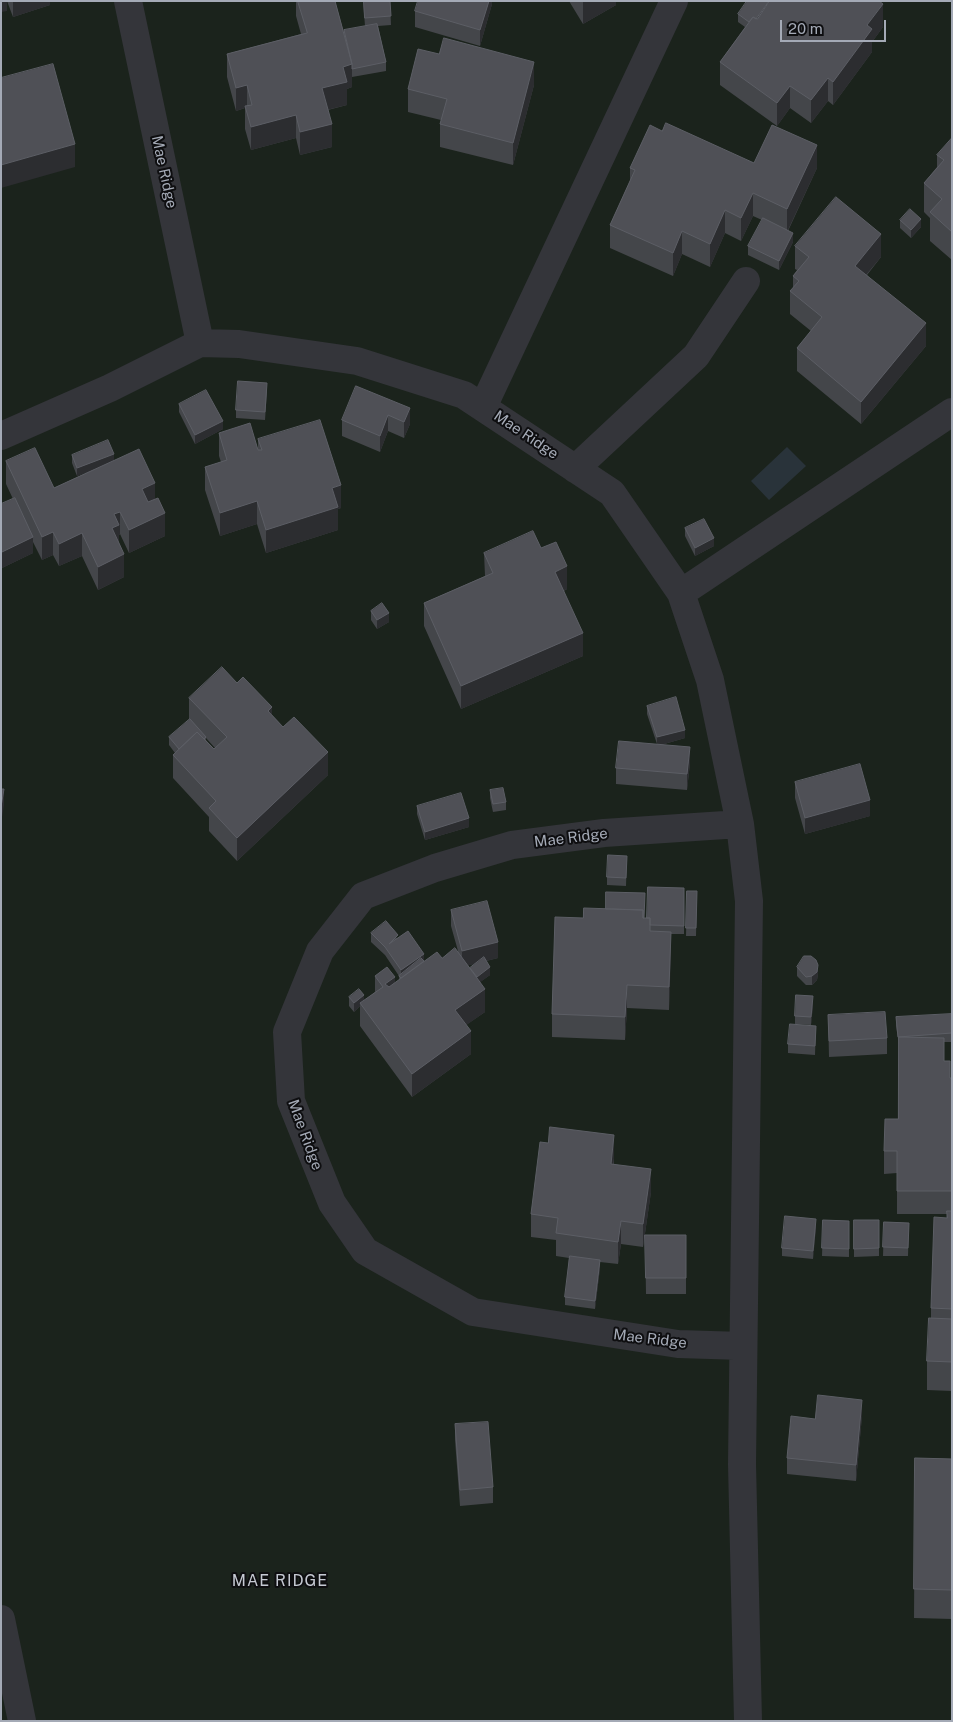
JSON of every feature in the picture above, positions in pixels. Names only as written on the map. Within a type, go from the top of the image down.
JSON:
[{"type":"street","name":"Mae Ridge","points":[[128,1],[200,343]]},
{"type":"street","points":[[483,407],[674,1]]},
{"type":"street","points":[[575,468],[696,356],[746,281]]},
{"type":"street","name":"Mae Ridge","points":[[1,436],[110,388],[200,343],[239,344],[357,361],[464,395],[612,492],[681,593],[710,680],[740,824],[749,900],[742,1464],[748,1721]]},
{"type":"street","points":[[681,593],[952,412]]},
{"type":"street","name":"Mae Ridge","points":[[740,824],[604,833],[512,845],[435,868],[363,896],[320,951],[287,1032],[290,1101],[332,1203],[365,1251],[473,1312],[678,1344],[744,1346]]},
{"type":"street","points":[[1,1618],[22,1721]]},
{"type":"shaded area","points":[[1,1],[952,1],[952,1721],[1,1721]]},
{"type":"shaded area","points":[[787,447],[806,466],[769,500],[751,481]]},
{"type":"building","points":[[298,1],[335,1],[352,64],[343,67],[347,82],[322,88],[332,124],[300,132],[296,115],[251,127],[245,106],[252,105],[247,85],[236,88],[227,54],[307,33]]},
{"type":"building","points":[[364,1],[390,1],[391,16],[365,18]]},
{"type":"building","points":[[418,1],[489,1],[480,30],[415,11]]},
{"type":"building","points":[[747,1],[769,1],[756,19],[753,17],[749,22],[738,14]]},
{"type":"building","points":[[770,1],[879,1],[883,4],[867,25],[872,29],[833,82],[828,78],[811,100],[790,86],[777,103],[720,62],[753,17],[757,19]]},
{"type":"building","points":[[377,24],[386,62],[352,69],[344,30]]},
{"type":"building","points":[[444,38],[534,62],[513,143],[440,124],[447,99],[408,89],[418,49],[439,54]]},
{"type":"building","points":[[53,64],[75,144],[1,165],[1,78]]},
{"type":"building","points":[[666,123],[754,163],[772,125],[817,145],[787,209],[753,193],[741,218],[725,210],[710,244],[682,231],[673,253],[610,225],[635,170],[630,168],[650,125],[662,131]]},
{"type":"building","points":[[952,138],[952,232],[930,212],[942,199],[924,183],[944,160],[937,155]]},
{"type":"building","points":[[836,197],[881,234],[855,266],[926,323],[861,402],[797,348],[822,317],[790,291],[799,281],[793,276],[809,257],[795,246]]},
{"type":"building","points":[[910,209],[921,219],[911,230],[900,220]]},
{"type":"building","points":[[763,218],[793,233],[779,261],[748,246]]},
{"type":"building","points":[[238,381],[267,383],[265,412],[236,410]]},
{"type":"building","points":[[356,386],[410,408],[404,422],[388,415],[380,436],[342,420]]},
{"type":"building","points":[[206,390],[223,421],[195,435],[179,404]]},
{"type":"building","points":[[320,420],[341,485],[332,488],[338,507],[266,530],[257,501],[220,513],[205,467],[227,460],[219,433],[250,423],[258,450],[262,450],[258,439]]},
{"type":"building","points":[[108,440],[114,454],[77,468],[72,455]]},
{"type":"building","points":[[35,448],[54,488],[139,449],[155,483],[142,489],[148,502],[158,498],[165,513],[129,530],[120,512],[114,514],[119,525],[112,528],[124,554],[98,567],[82,533],[59,544],[53,532],[42,537],[6,461]]},
{"type":"building","points":[[15,498],[33,537],[2,552],[1,504]]},
{"type":"building","points":[[704,519],[714,538],[695,548],[685,528]]},
{"type":"building","points":[[533,531],[541,548],[556,542],[567,566],[555,572],[583,633],[461,686],[424,603],[493,573],[484,553]]},
{"type":"building","points":[[382,603],[389,613],[377,620],[371,611]]},
{"type":"building","points":[[222,667],[237,683],[243,677],[272,707],[268,711],[283,727],[294,717],[328,752],[237,838],[209,808],[216,801],[173,755],[197,732],[214,749],[227,737],[189,698]]},
{"type":"building","points":[[676,697],[685,730],[657,737],[647,706]]},
{"type":"building","points":[[190,719],[206,737],[204,739],[197,732],[179,749],[169,737]]},
{"type":"building","points":[[619,741],[690,747],[687,774],[616,768]]},
{"type":"building","points":[[860,764],[870,800],[805,818],[795,782]]},
{"type":"building","points":[[503,788],[506,802],[493,804],[490,790]]},
{"type":"building","points":[[1,789],[4,789],[1,807]]},
{"type":"building","points":[[461,793],[469,818],[425,832],[417,806]]},
{"type":"building","points":[[608,855],[627,856],[626,878],[607,877]]},
{"type":"building","points":[[648,887],[684,888],[684,926],[650,925],[650,918],[647,918]]},
{"type":"building","points":[[687,891],[697,891],[696,928],[686,928]]},
{"type":"building","points":[[606,892],[645,893],[644,918],[643,910],[606,909]]},
{"type":"building","points":[[487,901],[498,942],[462,951],[451,910]]},
{"type":"building","points":[[584,908],[643,910],[643,918],[650,918],[650,931],[671,932],[669,987],[627,985],[625,1017],[552,1014],[555,917],[583,918]]},
{"type":"building","points":[[386,921],[398,935],[389,944],[408,931],[424,954],[401,970],[385,947],[371,933]]},
{"type":"building","points":[[455,948],[485,989],[455,1010],[471,1031],[412,1074],[360,1003],[383,987],[375,976],[387,967],[395,977],[385,984],[389,987],[437,952],[442,958]]},
{"type":"building","points":[[804,956],[811,956],[818,965],[817,972],[812,976],[806,977],[797,967]]},
{"type":"building","points":[[484,957],[490,967],[477,977],[470,968]]},
{"type":"building","points":[[421,958],[424,961],[401,978],[399,976]]},
{"type":"building","points":[[359,989],[364,995],[354,1003],[349,997]]},
{"type":"building","points":[[796,995],[813,996],[811,1017],[795,1016]]},
{"type":"building","points":[[885,1012],[887,1038],[829,1041],[828,1015]]},
{"type":"building","points":[[952,1014],[952,1033],[898,1037],[896,1017]]},
{"type":"building","points":[[790,1024],[816,1026],[815,1046],[788,1044]]},
{"type":"building","points":[[899,1037],[944,1038],[944,1061],[950,1061],[950,1078],[952,1078],[952,1191],[897,1191],[897,1151],[884,1151],[885,1119],[898,1119]]},
{"type":"building","points":[[550,1127],[614,1135],[611,1164],[651,1169],[643,1224],[621,1221],[618,1242],[556,1233],[558,1218],[531,1214],[540,1142],[548,1143]]},
{"type":"building","points":[[947,1211],[952,1211],[952,1309],[931,1308],[934,1217],[947,1218]]},
{"type":"building","points":[[785,1216],[816,1219],[813,1251],[782,1248]]},
{"type":"building","points":[[823,1220],[849,1221],[849,1249],[822,1248]]},
{"type":"building","points":[[854,1220],[879,1220],[879,1248],[854,1249]]},
{"type":"building","points":[[884,1222],[909,1223],[908,1248],[883,1247]]},
{"type":"building","points":[[645,1235],[686,1235],[686,1278],[646,1278]]},
{"type":"building","points":[[570,1256],[600,1260],[595,1301],[565,1297]]},
{"type":"building","points":[[929,1318],[952,1319],[952,1362],[927,1361]]},
{"type":"building","points":[[818,1395],[862,1400],[856,1465],[787,1458],[791,1416],[815,1419]]},
{"type":"building","points":[[488,1422],[493,1487],[460,1490],[455,1424]]},
{"type":"building","points":[[915,1458],[952,1459],[952,1590],[914,1589]]},
{"type":"district","name":"MAE RIDGE","points":[[280,1581]]}]
